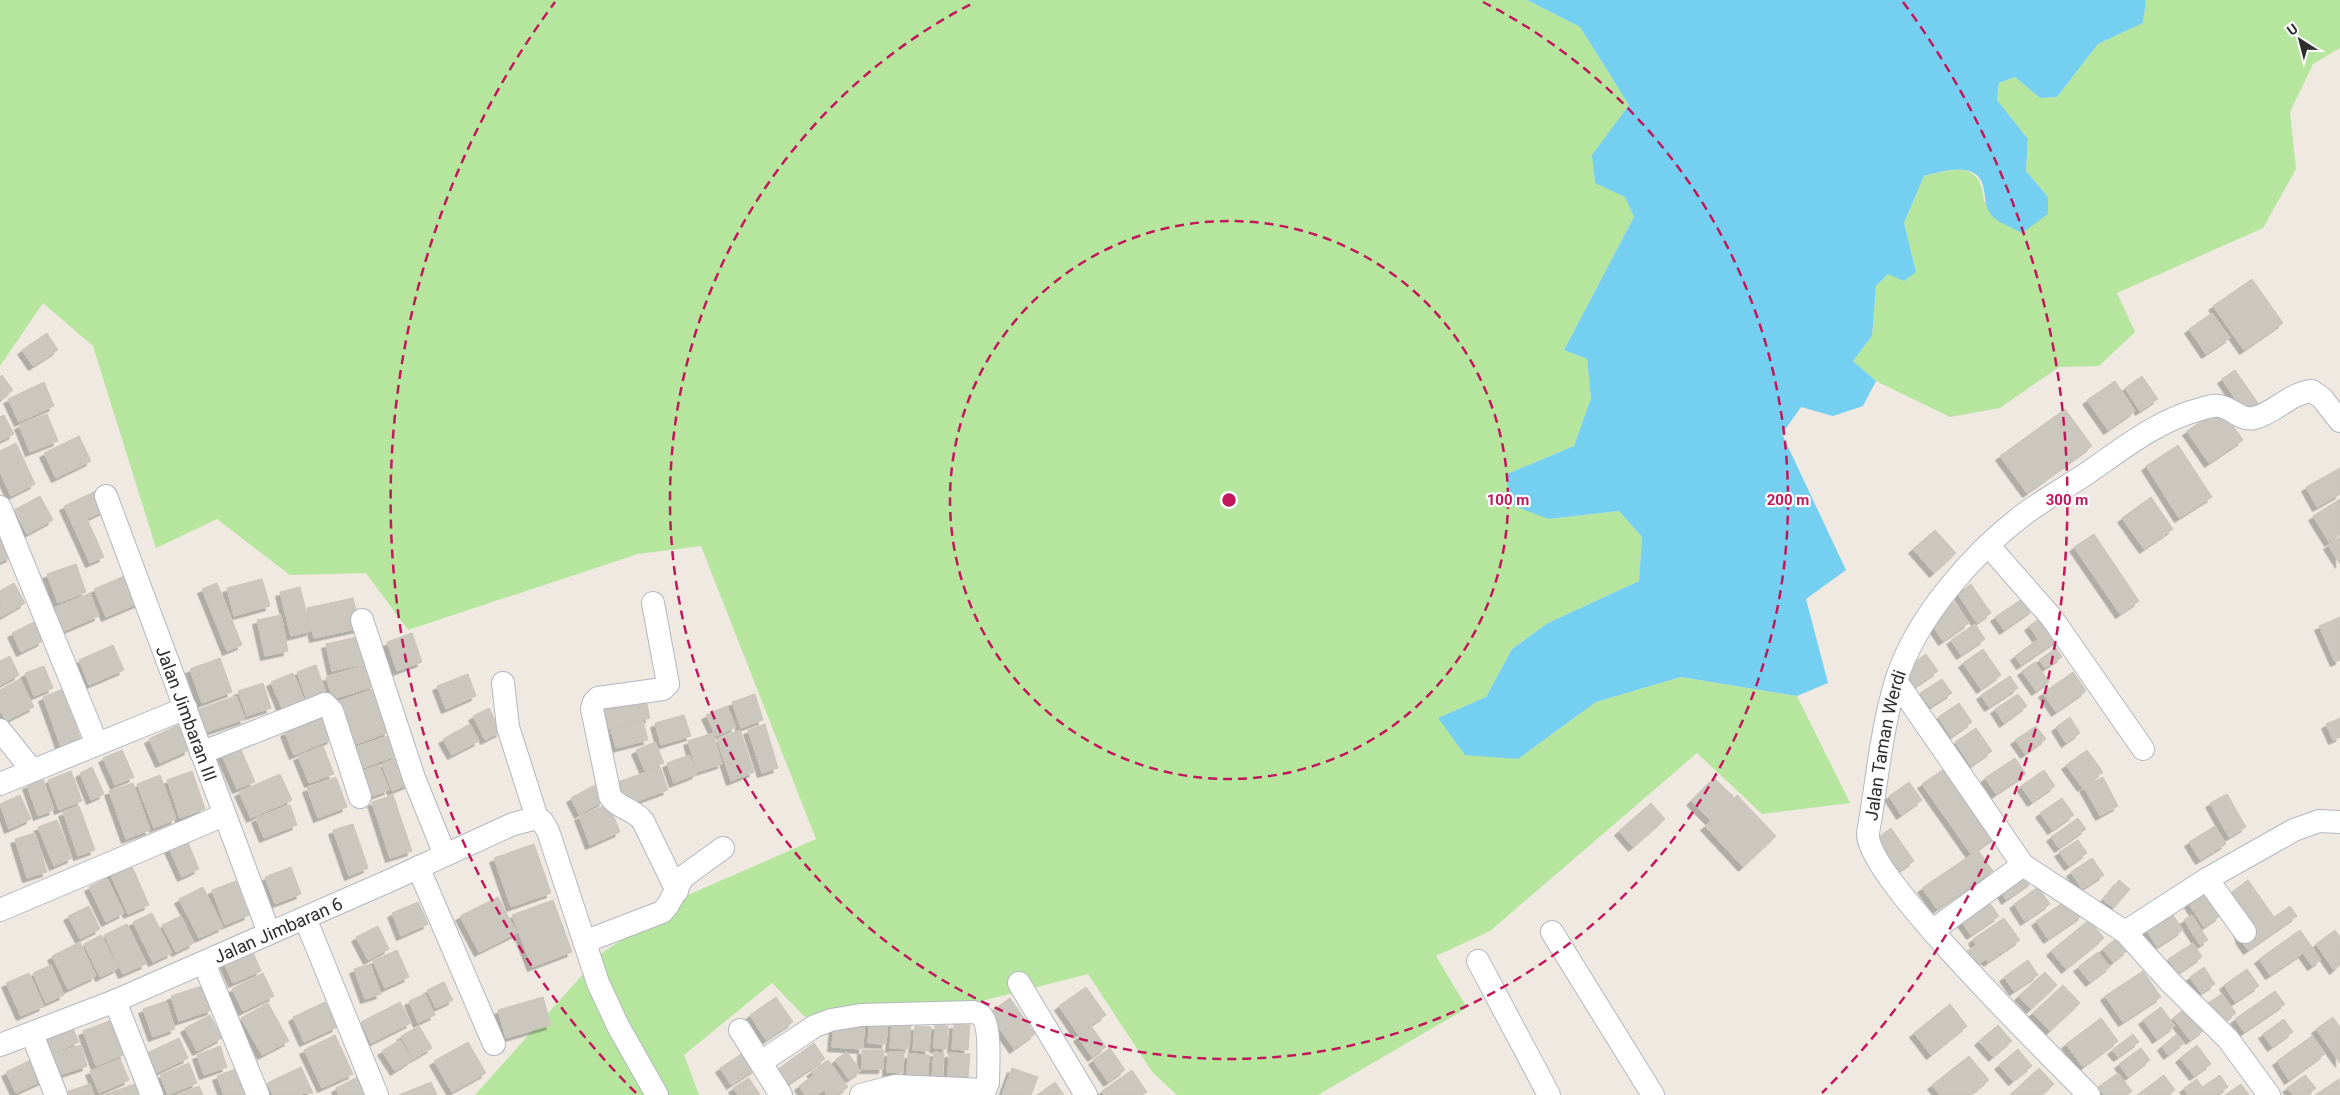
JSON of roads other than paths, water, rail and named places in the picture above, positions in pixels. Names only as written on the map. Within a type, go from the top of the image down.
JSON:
[{"type":"street","name":"Jalan Taman Werdi","points":[[2088,1095],[1932,931],[1885,873],[1868,843],[1886,722],[1896,681],[1909,646],[1932,609],[1988,545],[2023,515],[2156,427],[2184,414],[2213,406],[2221,406],[2243,418],[2252,419],[2297,395],[2312,391],[2322,398],[2340,421]]},
{"type":"street","name":"Jalan Jimbaran III","points":[[106,496],[269,933]]},
{"type":"street","points":[[0,507],[97,744]]},
{"type":"street","points":[[1988,545],[2052,618],[2143,749]]},
{"type":"street","points":[[653,603],[668,684],[663,690],[598,698],[592,709],[610,797],[618,804],[635,812],[643,821],[676,891]]},
{"type":"street","points":[[362,620],[414,778],[444,855]]},
{"type":"street","points":[[1896,681],[2023,864],[2125,932],[2170,982],[2228,1039],[2268,1095]]},
{"type":"street","points":[[503,683],[508,727],[598,983],[609,1008],[657,1095]]},
{"type":"street","points":[[201,753],[325,704],[332,711],[360,796]]},
{"type":"street","points":[[0,784],[186,708]]},
{"type":"street","points":[[0,730],[32,770]]},
{"type":"street","points":[[0,910],[224,815]]},
{"type":"street","points":[[2125,932],[2207,879],[2294,830],[2318,820],[2340,822]]},
{"type":"street","name":"Jalan Jimbaran 6","points":[[0,1045],[115,1001],[204,963],[513,824],[542,825]]},
{"type":"street","points":[[584,942],[654,916],[668,905],[686,874],[723,848]]},
{"type":"street","points":[[1932,931],[2023,864]]},
{"type":"street","points":[[418,868],[494,1044]]},
{"type":"street","points":[[2207,879],[2245,932]]},
{"type":"street","points":[[305,918],[377,1095]]},
{"type":"street","points":[[1552,932],[1653,1095]]},
{"type":"street","points":[[1478,962],[1550,1095]]},
{"type":"street","points":[[204,963],[258,1095]]},
{"type":"street","points":[[1019,984],[1086,1095]]},
{"type":"street","points":[[115,1001],[152,1095]]},
{"type":"street","points":[[762,1062],[815,1026],[831,1020],[861,1015],[973,1012],[982,1016],[986,1023],[988,1083],[986,1093],[895,1086],[870,1093]]},
{"type":"street","points":[[740,1030],[762,1062],[780,1095]]},
{"type":"street","points":[[32,1034],[56,1095]]},
{"type":"water","points":[[1527,0],[2146,0],[2143,23],[2098,44],[2057,97],[2040,98],[2015,77],[1999,83],[1997,100],[2028,139],[2026,171],[2048,197],[2048,214],[2022,233],[1994,218],[1987,207],[1983,185],[1979,177],[1973,172],[1948,170],[1924,176],[1904,223],[1916,272],[1904,281],[1888,274],[1876,286],[1872,336],[1853,361],[1876,381],[1863,406],[1833,416],[1801,407],[1782,434],[1846,570],[1806,599],[1828,683],[1797,696],[1681,677],[1596,702],[1518,759],[1465,755],[1438,718],[1486,697],[1512,649],[1548,623],[1639,581],[1642,537],[1619,511],[1549,519],[1509,504],[1507,474],[1574,446],[1591,398],[1587,359],[1564,350],[1634,217],[1625,197],[1595,183],[1592,155],[1629,105],[1580,27]]}]
